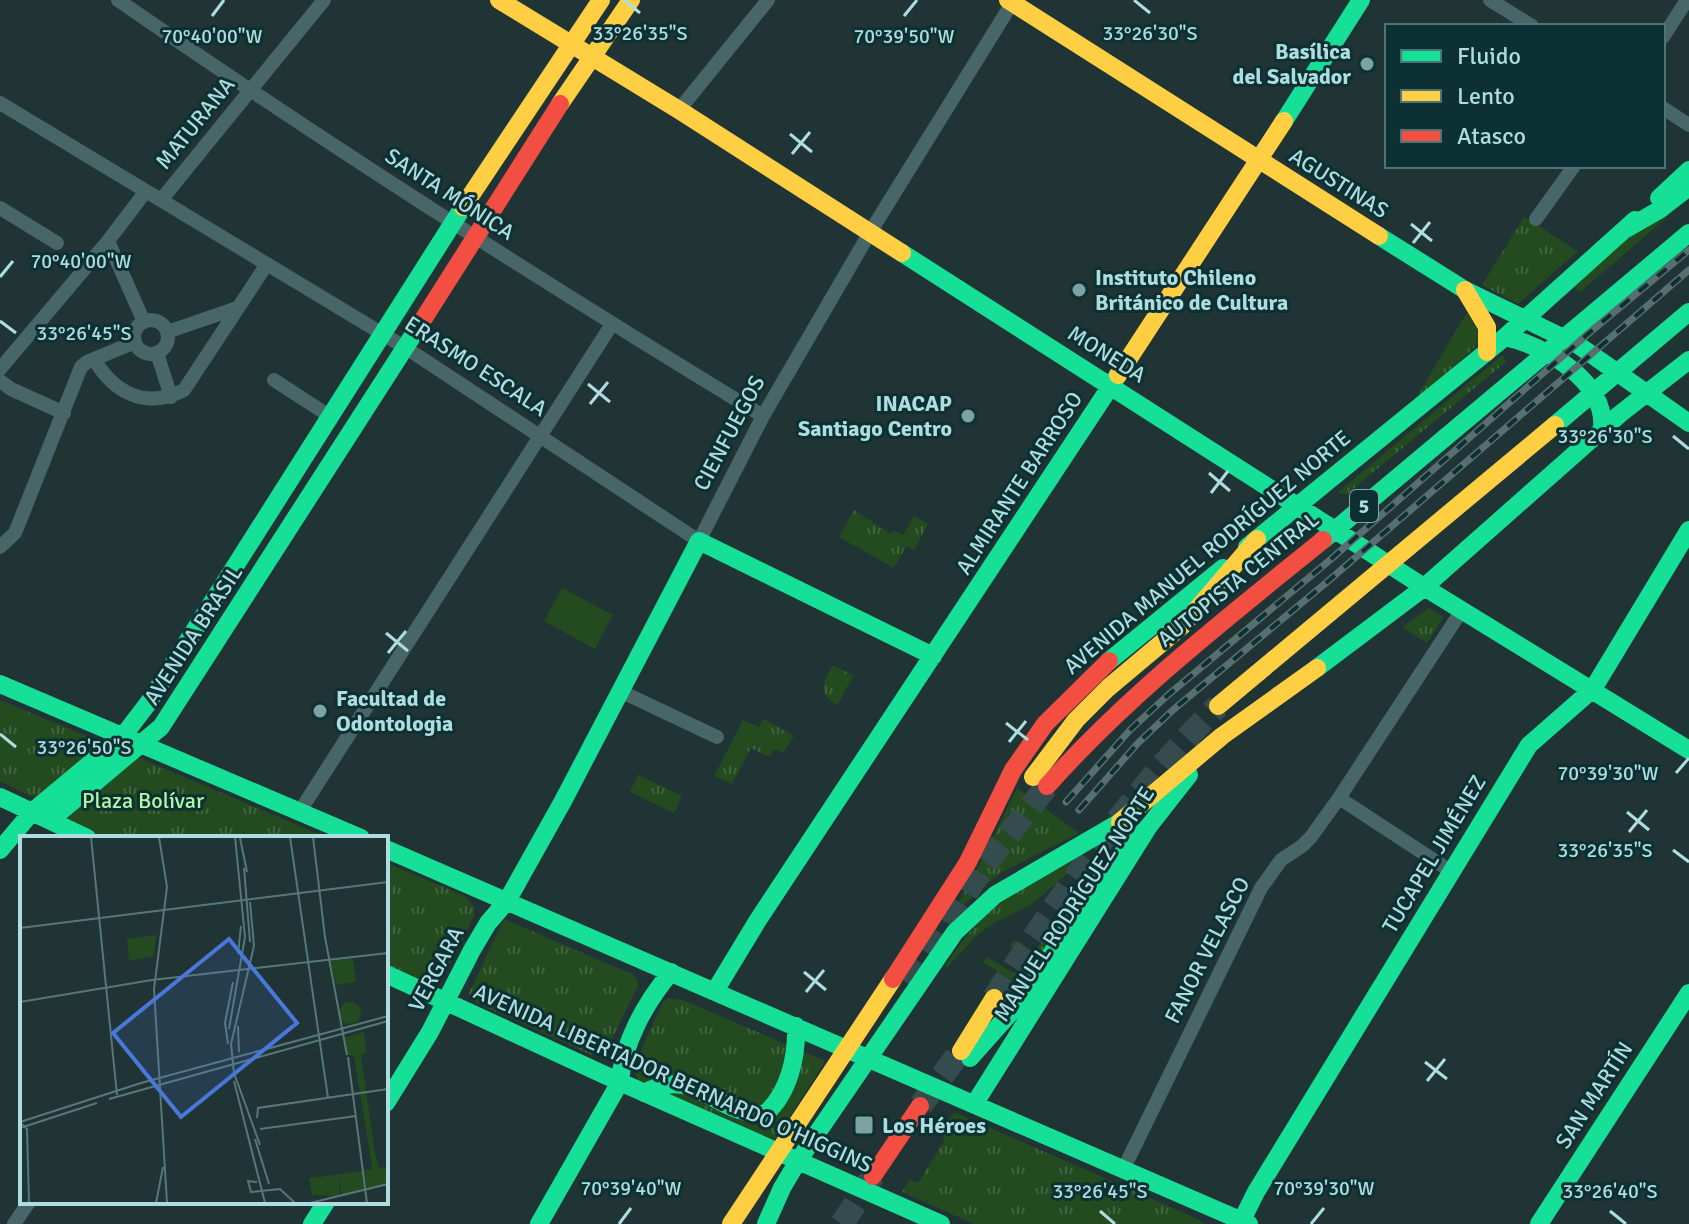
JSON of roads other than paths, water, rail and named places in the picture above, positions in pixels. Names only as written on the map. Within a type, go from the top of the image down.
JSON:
[{"type":"main road","name":"MONEDA","points":[[499,0],[679,110],[1424,587],[1689,750]]},
{"type":"main road","name":"AVENIDA BRASIL","points":[[132,739],[157,691],[453,223],[601,0]]},
{"type":"main road","name":"AVENIDA BRASIL","points":[[0,850],[32,812],[132,739],[161,727],[631,0]]},
{"type":"main road","name":"ALMIRANTE BARROSO","points":[[715,991],[758,920],[1259,161],[1361,0]]},
{"type":"main road","name":"AGUSTINAS","points":[[1012,1],[1465,290],[1534,321],[1632,379],[1689,423]]},
{"type":"main road","name":"AVENIDA MANUEL RODRÍGUEZ NORTE","points":[[731,1224],[948,896],[1013,770],[1037,735],[1104,665],[1257,539],[1305,509],[1505,337],[1534,321],[1689,170]]},
{"type":"main road","points":[[1626,229],[1659,210],[1689,187]]},
{"type":"main road","name":"AUTOPISTA CENTRAL","points":[[1257,539],[1183,625],[1108,688],[1076,720],[1040,781],[1141,688],[1351,518],[1689,233]]},
{"type":"main road","points":[[1465,290],[1487,327],[1487,352]]},
{"type":"main road","points":[[1218,706],[1689,312]]},
{"type":"main road","points":[[1505,337],[1527,342],[1582,381],[1600,404],[1602,429]]},
{"type":"main road","points":[[766,1224],[798,1161],[955,932],[983,902],[1018,877],[1089,842],[1123,820],[1221,737],[1424,587],[1602,429],[1689,360]]},
{"type":"main road","name":"TUCAPEL JIMÉNEZ","points":[[1244,1223],[1256,1192],[1529,745],[1544,729],[1580,705],[1593,689],[1689,530]]},
{"type":"main road","name":"ERASMO ESCALA","points":[[699,541],[933,656]]},
{"type":"main road","name":"CIENFUEGOS","points":[[507,901],[622,692],[699,541]]},
{"type":"main road","points":[[0,684],[356,836]]},
{"type":"main road","name":"MANUEL RODRÍGUEZ NORTE","points":[[975,1103],[1149,826],[1221,737]]},
{"type":"main road","points":[[0,797],[83,836]]},
{"type":"main road","points":[[994,998],[965,1056],[1019,1003],[1105,872],[1149,826]]},
{"type":"main road","points":[[388,850],[975,1103],[1244,1223]]},
{"type":"main road","name":"VERGARA","points":[[388,1100],[430,1032],[488,923],[507,901]]},
{"type":"main road","points":[[539,1224],[620,1082],[621,1064],[652,995],[671,972]]},
{"type":"main road","name":"AVENIDA LIBERTADOR BERNARDO O'HIGGINS","points":[[388,975],[777,1153],[941,1224]]},
{"type":"main road","name":"SAN MARTÍN","points":[[1539,1224],[1689,993]]},
{"type":"main road","points":[[644,1093],[660,1083],[676,1082],[749,1113],[765,1114],[775,1105],[792,1064],[797,1047],[796,1026]]},
{"type":"main road","points":[[873,1176],[920,1106]]},
{"type":"main road","points":[[312,1224],[325,1204]]},
{"type":"street","name":"SANTA MÓNICA","points":[[118,0],[250,91],[453,223],[763,416]]},
{"type":"street","name":"MATURANA","points":[[161,200],[324,0]]},
{"type":"street","points":[[679,110],[768,0]]},
{"type":"street","points":[[1490,0],[1529,24]]},
{"type":"street","points":[[1665,34],[1687,0]]},
{"type":"street","name":"CIENFUEGOS","points":[[699,541],[763,416],[869,234],[1012,1]]},
{"type":"street","name":"ERASMO ESCALA","points":[[0,103],[406,348],[699,541]]},
{"type":"street","points":[[1665,109],[1689,125]]},
{"type":"street","points":[[1536,219],[1573,168]]},
{"type":"street","name":"MATURANA","points":[[0,369],[146,191]]},
{"type":"street","points":[[0,208],[57,243]]},
{"type":"street","points":[[108,241],[144,322]]},
{"type":"street","points":[[94,359],[109,380],[136,398],[155,400],[184,390],[267,264]]},
{"type":"street","points":[[167,332],[237,308]]},
{"type":"street","points":[[144,322],[158,322],[167,332],[167,343],[157,353],[142,351],[135,342],[137,328],[144,322]]},
{"type":"street","points":[[300,811],[612,324]]},
{"type":"street","points":[[0,547],[15,533],[81,367],[135,342]]},
{"type":"street","points":[[157,353],[171,397]]},
{"type":"street","points":[[274,380],[331,417]]},
{"type":"street","points":[[0,381],[64,413]]},
{"type":"street","name":"FANOR VELASCO","points":[[1124,1168],[1254,900],[1275,867],[1302,846],[1339,798],[1462,610]]},
{"type":"street","points":[[622,692],[717,737]]},
{"type":"street","points":[[1339,798],[1452,872]]},
{"type":"street","points":[[14,1224],[28,1204]]},
{"type":"tunnel","points":[[994,998],[1071,883],[1126,809],[1218,706]]},
{"type":"tunnel","points":[[909,984],[980,871],[1047,786]]},
{"type":"tunnel","points":[[921,1105],[959,1053]]},
{"type":"tunnel","points":[[842,1224],[873,1176]]},
{"type":"railway","points":[[1066,802],[1130,730],[1168,695],[1330,560],[1589,333],[1689,250]]},
{"type":"railway","points":[[1079,810],[1138,743],[1174,709],[1327,582],[1689,270]]},
{"type":"place","name":"Basílica del Salvador","points":[[1367,64]]},
{"type":"place","name":"Instituto Chileno Británico de Cultura","points":[[1079,290]]},
{"type":"place","name":"INACAP Santiago Centro","points":[[968,416]]},
{"type":"place","name":"Facultad de Odontologia","points":[[320,711]]},
{"type":"place","name":"Los Héroes","points":[[864,1125]]},
{"type":"park label","name":"Plaza Bolívar","points":[[143,800]]}]
